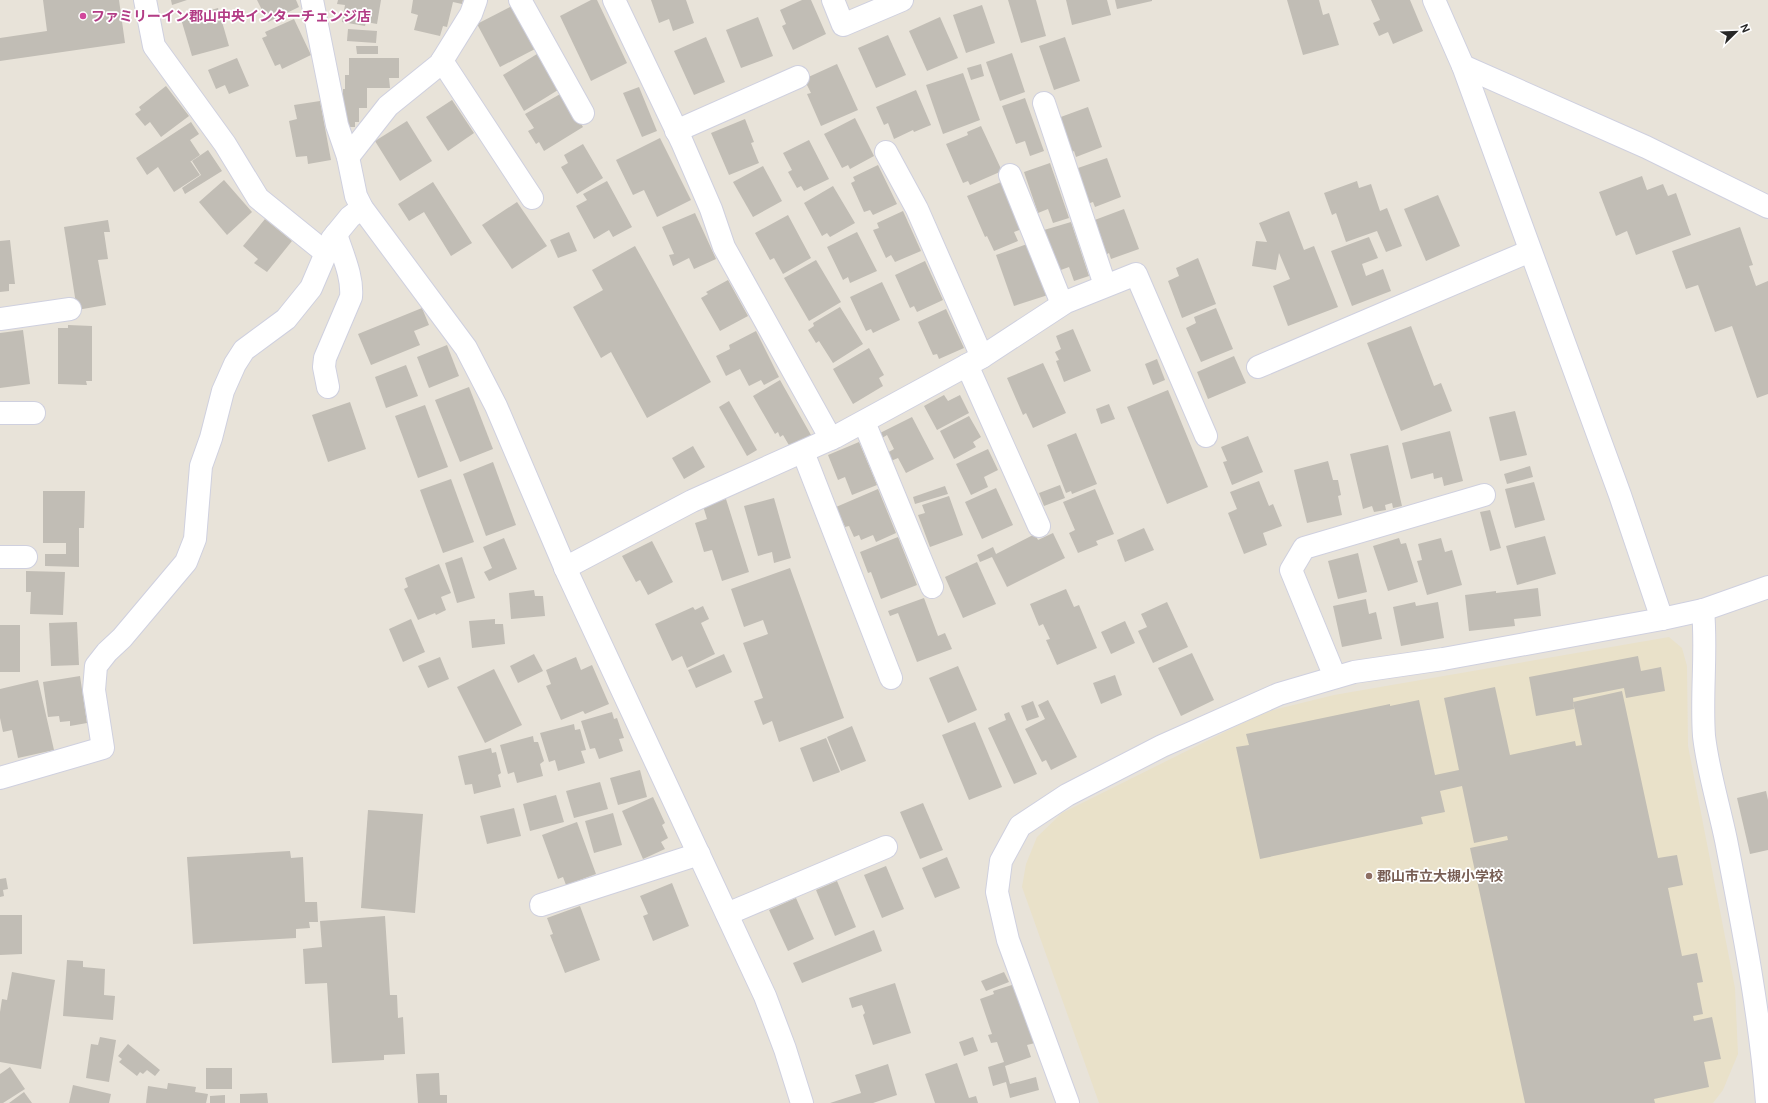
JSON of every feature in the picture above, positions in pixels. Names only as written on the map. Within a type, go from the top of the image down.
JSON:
[{"type":"street","points":[[145,0],[154,46],[226,144],[258,198],[331,243],[349,273],[352,287],[351,297],[324,358],[324,367],[328,387]]},
{"type":"street","points":[[312,0],[337,125],[348,157],[356,196],[362,208],[466,348],[496,406],[565,568],[765,996],[786,1049],[802,1103]]},
{"type":"street","points":[[348,157],[388,106],[440,64],[471,14],[476,0]]},
{"type":"street","points":[[520,0],[583,113]]},
{"type":"street","points":[[614,0],[711,209],[724,248],[831,439]]},
{"type":"street","points":[[832,0],[843,25],[902,0]]},
{"type":"street","points":[[1434,0],[1463,66],[1620,495],[1662,619]]},
{"type":"street","points":[[442,61],[532,198]]},
{"type":"street","points":[[1463,66],[1646,147],[1768,207]]},
{"type":"street","points":[[676,131],[798,77]]},
{"type":"street","points":[[1044,103],[1105,285]]},
{"type":"street","points":[[886,152],[917,209],[1039,526]]},
{"type":"street","points":[[1010,175],[1062,304]]},
{"type":"street","points":[[0,778],[103,748],[94,690],[96,666],[107,652],[122,638],[186,562],[195,539],[201,466],[211,438],[223,391],[235,364],[244,350],[286,319],[311,288],[331,243],[362,208]]},
{"type":"street","points":[[1258,367],[1530,251]]},
{"type":"street","points":[[565,568],[692,501],[803,452],[864,422],[975,361],[1062,304],[1105,285],[1136,274],[1206,436]]},
{"type":"street","points":[[0,319],[70,309]]},
{"type":"street","points":[[0,413],[34,413]]},
{"type":"street","points":[[864,422],[932,587]]},
{"type":"street","points":[[803,452],[891,678]]},
{"type":"street","points":[[1335,677],[1291,570],[1304,548],[1484,495]]},
{"type":"street","points":[[0,557],[26,557]]},
{"type":"street","points":[[1068,1103],[1008,940],[997,892],[1001,861],[1020,826],[1067,795],[1162,746],[1279,694],[1354,672],[1443,659],[1662,619],[1703,610],[1768,587]]},
{"type":"street","points":[[1703,610],[1705,633],[1704,736],[1747,950],[1760,1030],[1767,1103]]},
{"type":"street","points":[[727,914],[886,847]]},
{"type":"street","points":[[541,905],[699,854]]},
{"type":"shaded area","name":"郡山市立大槻小学校","points":[[1669,637],[1682,648],[1687,666],[1688,746],[1735,988],[1738,1054],[1723,1090],[1713,1103],[1099,1103],[1022,887],[1026,864],[1037,837],[1062,813],[1265,712],[1334,695]]},
{"type":"building","name":"ファミリーイン郡山中央インターチェンジ店","points":[[43,0],[119,0],[125,43],[0,61],[0,38],[47,31]]},
{"type":"building","points":[[171,0],[187,0],[172,5]]},
{"type":"building","points":[[257,0],[296,0],[299,7],[268,22]]},
{"type":"building","points":[[338,0],[381,0],[377,24],[366,22],[365,26],[342,22],[345,5],[337,4]]},
{"type":"building","points":[[413,0],[463,0],[462,4],[453,2],[447,27],[443,26],[440,36],[414,30],[418,15],[411,13]]},
{"type":"building","points":[[591,0],[597,0],[627,63],[591,81],[560,16]]},
{"type":"building","points":[[651,0],[686,0],[694,23],[673,31],[669,19],[659,23]]},
{"type":"building","points":[[802,0],[811,0],[826,34],[793,50],[782,26],[786,24],[780,10]]},
{"type":"building","points":[[1008,0],[1036,0],[1046,36],[1021,43]]},
{"type":"building","points":[[1066,0],[1107,0],[1111,15],[1072,25]]},
{"type":"building","points":[[1115,0],[1152,0],[1152,1],[1117,9]]},
{"type":"building","points":[[1287,0],[1319,0],[1323,15],[1329,13],[1339,45],[1303,55]]},
{"type":"building","points":[[1371,0],[1410,0],[1423,31],[1393,44],[1388,32],[1379,36],[1373,23],[1380,20]]},
{"type":"building","points":[[514,5],[537,48],[500,67],[477,24]]},
{"type":"building","points":[[982,5],[995,43],[966,53],[953,15]]},
{"type":"building","points":[[218,8],[229,46],[192,56],[181,19]]},
{"type":"building","points":[[758,17],[773,56],[741,68],[726,30]]},
{"type":"building","points":[[940,17],[958,58],[927,71],[909,31]]},
{"type":"building","points":[[294,19],[311,55],[282,69],[280,64],[275,66],[262,38],[267,36],[265,32]]},
{"type":"building","points":[[348,29],[377,31],[376,43],[347,41]]},
{"type":"building","points":[[888,35],[906,75],[876,88],[858,48]]},
{"type":"building","points":[[706,37],[725,82],[694,95],[674,51]]},
{"type":"building","points":[[1065,37],[1080,81],[1054,90],[1039,46]]},
{"type":"building","points":[[356,46],[378,46],[378,54],[357,54]]},
{"type":"building","points":[[1012,53],[1025,92],[1000,101],[986,62]]},
{"type":"building","points":[[537,54],[558,90],[524,111],[503,75]]},
{"type":"building","points":[[237,58],[249,86],[229,94],[225,85],[216,89],[208,70]]},
{"type":"building","points":[[349,58],[399,58],[399,78],[389,78],[390,88],[367,88],[367,108],[359,108],[359,122],[355,122],[355,127],[343,127],[343,89],[345,89],[345,75],[349,75]]},
{"type":"building","points":[[837,64],[858,110],[821,126],[807,94],[811,93],[804,79]]},
{"type":"building","points":[[981,64],[984,76],[971,80],[967,68]]},
{"type":"building","points":[[963,73],[980,120],[943,134],[926,85]]},
{"type":"building","points":[[166,86],[189,116],[161,137],[150,122],[145,126],[135,114],[141,110],[139,107]]},
{"type":"building","points":[[639,87],[657,131],[642,137],[623,93]]},
{"type":"building","points":[[916,90],[931,125],[914,132],[913,130],[894,139],[888,123],[884,125],[876,107]]},
{"type":"building","points":[[562,93],[583,127],[544,151],[539,142],[536,144],[528,131],[534,128],[525,114]]},
{"type":"building","points":[[1025,98],[1044,151],[1030,156],[1025,141],[1016,144],[1002,106]]},
{"type":"building","points":[[452,100],[474,133],[448,151],[426,117]]},
{"type":"building","points":[[320,101],[331,160],[308,164],[307,156],[296,157],[289,121],[297,119],[294,105]]},
{"type":"building","points":[[1088,107],[1102,147],[1076,157],[1074,151],[1070,153],[1058,118]]},
{"type":"building","points":[[855,118],[874,156],[850,169],[848,165],[842,168],[824,134]]},
{"type":"building","points":[[745,119],[754,142],[751,143],[759,163],[729,175],[711,133]]},
{"type":"building","points":[[407,121],[432,161],[400,181],[375,141]]},
{"type":"building","points":[[191,122],[199,134],[190,140],[200,155],[190,162],[200,175],[174,192],[158,167],[147,175],[136,158]]},
{"type":"building","points":[[981,126],[1002,171],[970,185],[968,181],[963,183],[946,144],[968,135],[967,132]]},
{"type":"building","points":[[660,138],[691,200],[657,217],[644,190],[633,195],[616,160]]},
{"type":"building","points":[[809,140],[829,179],[804,191],[801,186],[797,188],[788,172],[792,170],[783,153]]},
{"type":"building","points":[[583,144],[603,178],[577,194],[561,167],[568,163],[564,155]]},
{"type":"building","points":[[208,150],[222,171],[185,194],[182,188],[201,175],[192,161]]},
{"type":"building","points":[[1107,158],[1121,197],[1095,207],[1093,202],[1087,204],[1075,169]]},
{"type":"building","points":[[1050,163],[1069,218],[1053,223],[1048,209],[1038,213],[1024,172]]},
{"type":"building","points":[[878,165],[897,204],[873,215],[870,210],[864,212],[851,183],[855,181],[853,177]]},
{"type":"building","points":[[763,166],[782,201],[753,217],[733,182]]},
{"type":"building","points":[[1642,176],[1647,190],[1663,184],[1668,196],[1676,193],[1691,235],[1636,255],[1627,231],[1616,236],[1599,192]]},
{"type":"building","points":[[224,180],[252,212],[227,235],[199,202]]},
{"type":"building","points":[[607,181],[632,227],[613,237],[609,230],[594,239],[576,206],[587,200],[583,194]]},
{"type":"building","points":[[1357,181],[1359,188],[1371,184],[1380,211],[1387,208],[1402,246],[1386,252],[1377,231],[1346,242],[1336,213],[1332,215],[1324,193]]},
{"type":"building","points":[[433,182],[472,243],[451,256],[424,212],[409,221],[398,204]]},
{"type":"building","points":[[1001,182],[1022,229],[1014,232],[1018,241],[994,251],[987,236],[985,237],[967,196]]},
{"type":"building","points":[[833,186],[855,223],[830,237],[827,233],[822,236],[804,203]]},
{"type":"building","points":[[1438,195],[1460,246],[1426,261],[1404,209]]},
{"type":"building","points":[[517,202],[547,246],[512,269],[482,225]]},
{"type":"building","points":[[1124,209],[1139,249],[1111,259],[1109,253],[1105,255],[1092,221]]},
{"type":"building","points":[[903,211],[921,251],[895,262],[891,255],[886,258],[873,230],[879,228],[877,223]]},
{"type":"building","points":[[1289,211],[1304,250],[1314,246],[1338,307],[1288,326],[1273,286],[1290,279],[1279,253],[1276,270],[1252,266],[1256,241],[1267,242],[1259,223]]},
{"type":"building","points":[[695,213],[716,259],[694,269],[689,258],[673,266],[669,255],[674,254],[662,227]]},
{"type":"building","points":[[788,215],[811,258],[783,274],[774,258],[770,260],[755,233]]},
{"type":"building","points":[[265,219],[292,241],[267,272],[254,263],[258,259],[243,246]]},
{"type":"building","points":[[108,220],[110,232],[104,232],[108,259],[98,260],[106,305],[77,310],[64,227]]},
{"type":"building","points":[[1071,222],[1089,276],[1074,281],[1069,267],[1058,271],[1044,230]]},
{"type":"building","points":[[1740,227],[1753,265],[1749,266],[1756,286],[1768,281],[1768,394],[1757,398],[1732,326],[1715,332],[1698,285],[1686,289],[1672,251]]},
{"type":"building","points":[[569,232],[577,251],[558,258],[550,240]]},
{"type":"building","points":[[857,232],[877,271],[850,283],[848,277],[843,280],[827,247]]},
{"type":"building","points":[[1369,237],[1378,258],[1362,264],[1366,276],[1383,269],[1391,291],[1352,306],[1331,251]]},
{"type":"building","points":[[10,240],[15,284],[9,284],[9,291],[0,292],[0,241]]},
{"type":"building","points":[[1030,243],[1048,295],[1014,306],[996,255]]},
{"type":"building","points":[[635,246],[711,382],[647,418],[611,352],[601,358],[573,307],[603,290],[592,270]]},
{"type":"building","points":[[1198,258],[1216,304],[1182,318],[1168,281],[1179,276],[1176,268]]},
{"type":"building","points":[[816,260],[841,302],[809,321],[784,278]]},
{"type":"building","points":[[925,261],[943,300],[917,312],[914,306],[910,308],[895,275]]},
{"type":"building","points":[[728,280],[748,316],[720,331],[701,298],[708,294],[706,292]]},
{"type":"building","points":[[882,282],[900,320],[873,333],[871,329],[866,331],[850,297]]},
{"type":"building","points":[[840,307],[863,344],[833,363],[819,341],[816,343],[808,330],[814,326],[813,323]]},
{"type":"building","points":[[422,308],[429,325],[414,331],[420,345],[371,365],[358,334]]},
{"type":"building","points":[[1216,308],[1233,349],[1201,362],[1186,328],[1196,323],[1194,317]]},
{"type":"building","points":[[946,309],[964,348],[939,359],[937,354],[933,355],[918,322]]},
{"type":"building","points":[[68,325],[92,326],[92,381],[86,381],[87,385],[58,384],[58,328],[68,328]]},
{"type":"building","points":[[1411,326],[1434,386],[1441,383],[1452,411],[1401,431],[1367,343]]},
{"type":"building","points":[[1073,329],[1091,371],[1064,382],[1056,361],[1059,360],[1055,352],[1061,349],[1056,336]]},
{"type":"building","points":[[23,330],[30,384],[0,388],[0,333]]},
{"type":"building","points":[[756,331],[779,377],[764,385],[761,380],[749,386],[740,369],[726,376],[716,356],[730,349],[729,345]]},
{"type":"building","points":[[447,345],[459,376],[429,388],[417,357]]},
{"type":"building","points":[[869,348],[884,375],[879,378],[883,386],[853,404],[833,369]]},
{"type":"building","points":[[1234,356],[1246,383],[1208,399],[1197,372]]},
{"type":"building","points":[[1157,359],[1165,380],[1153,385],[1145,364]]},
{"type":"building","points":[[1043,363],[1066,413],[1033,428],[1026,413],[1023,415],[1007,378]]},
{"type":"building","points":[[406,365],[418,396],[386,408],[375,377]]},
{"type":"building","points":[[780,380],[811,435],[790,447],[783,435],[780,437],[778,432],[775,434],[753,396]]},
{"type":"building","points":[[469,387],[493,449],[460,462],[435,400]]},
{"type":"building","points":[[1168,390],[1208,487],[1167,504],[1127,407]]},
{"type":"building","points":[[944,395],[948,401],[960,395],[969,413],[937,430],[924,406]]},
{"type":"building","points":[[729,401],[757,450],[747,456],[719,407]]},
{"type":"building","points":[[350,402],[366,449],[328,462],[312,415]]},
{"type":"building","points":[[1109,404],[1115,419],[1101,424],[1096,409]]},
{"type":"building","points":[[425,405],[448,467],[418,478],[395,416]]},
{"type":"building","points":[[1515,411],[1527,455],[1500,461],[1489,417]]},
{"type":"building","points":[[969,416],[981,437],[973,442],[976,447],[954,459],[940,431]]},
{"type":"building","points":[[912,417],[934,459],[906,473],[898,458],[891,461],[887,453],[894,449],[887,435],[882,438],[880,433]]},
{"type":"building","points":[[1450,431],[1463,481],[1444,486],[1442,477],[1434,479],[1433,473],[1411,479],[1402,443]]},
{"type":"building","points":[[1076,433],[1097,484],[1072,494],[1071,491],[1066,493],[1047,445]]},
{"type":"building","points":[[1248,436],[1263,472],[1232,485],[1223,462],[1227,461],[1221,447]]},
{"type":"building","points":[[859,442],[877,485],[852,495],[845,477],[838,480],[828,455]]},
{"type":"building","points":[[1388,445],[1402,506],[1393,508],[1392,503],[1385,505],[1386,510],[1374,512],[1372,506],[1363,509],[1350,454]]},
{"type":"building","points":[[693,446],[705,467],[684,479],[672,458]]},
{"type":"building","points":[[988,449],[998,470],[984,477],[988,487],[971,495],[956,464]]},
{"type":"building","points":[[1328,461],[1333,480],[1338,480],[1341,495],[1338,496],[1342,515],[1307,523],[1294,470]]},
{"type":"building","points":[[493,462],[516,525],[486,536],[463,474]]},
{"type":"building","points":[[1530,466],[1533,477],[1507,484],[1504,474]]},
{"type":"building","points":[[451,479],[474,542],[443,553],[420,490]]},
{"type":"building","points":[[1259,481],[1269,506],[1273,504],[1282,526],[1263,533],[1267,545],[1244,554],[1228,513],[1237,509],[1230,492]]},
{"type":"building","points":[[1534,482],[1545,520],[1515,528],[1505,489]]},
{"type":"building","points":[[1060,485],[1065,498],[1044,506],[1039,493]]},
{"type":"building","points":[[945,486],[948,494],[915,504],[913,497]]},
{"type":"building","points":[[996,488],[1013,525],[982,539],[965,502]]},
{"type":"building","points":[[878,489],[896,533],[876,542],[873,535],[861,540],[859,535],[854,537],[849,526],[845,527],[836,507]]},
{"type":"building","points":[[1095,489],[1114,534],[1096,541],[1098,545],[1078,553],[1069,533],[1075,530],[1063,502]]},
{"type":"building","points":[[43,491],[85,491],[84,528],[79,528],[79,567],[45,566],[45,554],[66,554],[66,543],[43,543]]},
{"type":"building","points":[[949,496],[963,535],[930,547],[918,515],[925,513],[922,505]]},
{"type":"building","points":[[774,498],[791,558],[774,563],[772,552],[758,556],[744,506]]},
{"type":"building","points":[[726,499],[749,572],[722,581],[712,550],[704,552],[695,523],[707,519],[703,506]]},
{"type":"building","points":[[1490,510],[1501,548],[1490,551],[1480,512]]},
{"type":"building","points":[[1144,528],[1154,550],[1125,562],[1117,540]]},
{"type":"building","points":[[1053,533],[1065,558],[1007,587],[992,557],[980,562],[977,555],[993,547],[996,554],[1035,534],[1038,540]]},
{"type":"building","points":[[1545,536],[1556,574],[1517,585],[1506,546]]},
{"type":"building","points":[[898,537],[917,585],[881,599],[871,572],[868,573],[860,552]]},
{"type":"building","points":[[504,538],[517,569],[489,581],[484,572],[492,568],[483,547]]},
{"type":"building","points":[[1399,538],[1401,544],[1406,543],[1418,582],[1388,591],[1373,546]]},
{"type":"building","points":[[1441,538],[1445,552],[1452,550],[1462,585],[1427,595],[1417,561],[1422,560],[1418,544]]},
{"type":"building","points":[[652,541],[673,582],[648,595],[640,580],[636,582],[622,556]]},
{"type":"building","points":[[1358,553],[1367,592],[1338,599],[1328,561]]},
{"type":"building","points":[[462,557],[475,598],[457,603],[445,563]]},
{"type":"building","points":[[977,562],[996,604],[963,618],[945,577]]},
{"type":"building","points":[[439,564],[451,593],[441,597],[446,610],[436,615],[435,613],[418,620],[404,589],[408,587],[405,578]]},
{"type":"building","points":[[790,568],[844,718],[779,742],[772,721],[763,725],[754,701],[763,698],[743,643],[768,634],[763,620],[744,627],[731,589]]},
{"type":"building","points":[[26,571],[65,572],[63,615],[30,614],[31,592],[26,592]]},
{"type":"building","points":[[1538,588],[1541,616],[1514,619],[1515,626],[1469,631],[1465,595]]},
{"type":"building","points":[[1066,589],[1074,607],[1079,605],[1097,648],[1057,665],[1046,640],[1050,639],[1043,624],[1039,626],[1030,604]]},
{"type":"building","points":[[534,590],[535,596],[543,596],[545,616],[511,619],[509,593]]},
{"type":"building","points":[[924,598],[938,636],[945,633],[952,649],[917,662],[898,613],[890,616],[888,611]]},
{"type":"building","points":[[1366,599],[1369,614],[1376,612],[1382,639],[1342,647],[1333,606]]},
{"type":"building","points":[[1167,602],[1188,647],[1153,663],[1138,631],[1147,627],[1141,614]]},
{"type":"building","points":[[1415,602],[1416,606],[1438,602],[1444,638],[1401,646],[1393,607]]},
{"type":"building","points":[[703,606],[709,619],[701,623],[715,654],[687,668],[682,656],[672,661],[655,624],[693,607],[695,610]]},
{"type":"building","points":[[411,619],[425,652],[403,662],[389,629]]},
{"type":"building","points":[[495,619],[495,624],[503,624],[505,644],[472,648],[469,621]]},
{"type":"building","points":[[1125,621],[1135,643],[1111,654],[1101,632]]},
{"type":"building","points":[[77,622],[79,665],[51,666],[49,623]]},
{"type":"building","points":[[0,625],[20,625],[20,672],[0,672]]},
{"type":"building","points":[[1192,653],[1214,700],[1181,716],[1158,668]]},
{"type":"building","points":[[534,654],[543,671],[518,683],[510,666]]},
{"type":"building","points":[[724,654],[732,672],[696,688],[688,670]]},
{"type":"building","points":[[1638,656],[1641,671],[1661,667],[1665,691],[1626,698],[1624,688],[1573,698],[1574,709],[1536,716],[1529,677]]},
{"type":"building","points":[[440,657],[449,679],[428,688],[418,666]]},
{"type":"building","points":[[576,657],[581,670],[592,665],[609,704],[585,714],[583,711],[561,720],[546,686],[551,684],[546,670]]},
{"type":"building","points":[[958,666],[977,710],[948,723],[929,678]]},
{"type":"building","points":[[494,669],[522,725],[485,743],[457,687]]},
{"type":"building","points":[[1115,675],[1122,695],[1101,704],[1093,683]]},
{"type":"building","points":[[80,676],[87,723],[70,726],[70,721],[60,722],[59,716],[48,717],[43,682]]},
{"type":"building","points":[[38,680],[54,750],[18,758],[12,730],[3,732],[0,718],[0,689]]},
{"type":"building","points":[[1495,687],[1510,755],[1575,741],[1576,746],[1582,745],[1573,702],[1622,691],[1658,858],[1677,855],[1683,885],[1668,888],[1682,956],[1697,953],[1703,982],[1697,983],[1703,1014],[1693,1016],[1694,1021],[1712,1017],[1721,1059],[1704,1062],[1709,1087],[1654,1099],[1655,1103],[1525,1103],[1470,848],[1508,840],[1507,836],[1474,843],[1462,786],[1440,791],[1445,812],[1421,817],[1423,824],[1260,859],[1236,747],[1249,745],[1246,734],[1390,704],[1390,706],[1419,700],[1435,775],[1459,770],[1444,698]]},
{"type":"building","points":[[1048,700],[1077,757],[1051,770],[1046,760],[1042,762],[1025,729],[1045,719],[1038,705]]},
{"type":"building","points":[[1033,701],[1039,717],[1027,721],[1021,706]]},
{"type":"building","points":[[612,712],[614,719],[617,718],[624,738],[619,739],[623,751],[599,759],[595,748],[590,749],[581,721]]},
{"type":"building","points":[[1009,712],[1037,774],[1014,784],[988,728],[1006,720],[1004,714]]},
{"type":"building","points":[[975,722],[1002,787],[969,800],[942,735]]},
{"type":"building","points":[[574,724],[575,730],[580,729],[586,750],[581,751],[585,763],[558,771],[555,760],[549,762],[540,733]]},
{"type":"building","points":[[852,726],[866,761],[841,771],[827,737]]},
{"type":"building","points":[[533,736],[534,742],[538,742],[544,761],[540,764],[543,776],[517,783],[514,772],[508,774],[500,745]]},
{"type":"building","points":[[826,738],[840,772],[813,782],[800,748]]},
{"type":"building","points":[[491,748],[492,753],[496,752],[501,773],[498,775],[501,787],[474,794],[472,784],[465,785],[458,756]]},
{"type":"building","points":[[640,770],[647,797],[618,805],[610,778]]},
{"type":"building","points":[[600,782],[608,809],[574,818],[566,791]]},
{"type":"building","points":[[1766,791],[1768,800],[1768,850],[1750,854],[1737,798]]},
{"type":"building","points":[[556,795],[564,822],[530,831],[523,804]]},
{"type":"building","points":[[653,797],[665,823],[662,825],[668,838],[661,842],[665,849],[643,859],[622,811]]},
{"type":"building","points":[[923,803],[943,850],[920,859],[900,812]]},
{"type":"building","points":[[514,808],[521,836],[487,844],[480,816]]},
{"type":"building","points":[[368,810],[423,814],[415,913],[361,908]]},
{"type":"building","points":[[613,813],[622,845],[594,853],[585,821]]},
{"type":"building","points":[[577,822],[596,874],[566,885],[563,877],[558,879],[542,835]]},
{"type":"building","points":[[290,851],[291,858],[303,857],[305,902],[317,902],[318,922],[309,922],[310,928],[296,929],[296,938],[193,944],[187,857]]},
{"type":"building","points":[[947,857],[960,888],[935,898],[922,868]]},
{"type":"building","points":[[886,866],[904,909],[882,918],[864,875]]},
{"type":"building","points":[[6,878],[8,889],[3,890],[4,896],[0,897],[0,879]]},
{"type":"building","points":[[837,881],[856,927],[835,936],[816,890]]},
{"type":"building","points":[[672,883],[689,926],[653,941],[643,916],[648,914],[640,896]]},
{"type":"building","points":[[796,898],[814,939],[788,951],[769,910]]},
{"type":"building","points":[[580,906],[600,960],[565,973],[550,935],[553,934],[547,918]]},
{"type":"building","points":[[0,915],[22,915],[22,954],[0,955]]},
{"type":"building","points":[[385,916],[390,995],[397,995],[398,1018],[403,1017],[405,1054],[384,1055],[384,1060],[332,1063],[327,983],[305,984],[303,949],[322,947],[320,921]]},
{"type":"building","points":[[874,930],[882,951],[802,983],[793,963]]},
{"type":"building","points":[[67,960],[83,961],[83,967],[105,969],[104,995],[115,996],[113,1020],[63,1016]]},
{"type":"building","points":[[12,972],[55,980],[41,1069],[0,1062],[0,1012],[2,999],[7,1000]]},
{"type":"building","points":[[1004,972],[1009,982],[986,991],[981,981]]},
{"type":"building","points":[[895,983],[911,1033],[873,1045],[863,1015],[865,1013],[862,1005],[852,1008],[849,998]]},
{"type":"building","points":[[1015,984],[1035,1043],[1027,1045],[1031,1057],[1005,1066],[1010,1084],[1036,1077],[1039,1090],[1010,1098],[1006,1082],[993,1086],[988,1067],[1004,1062],[997,1042],[991,1043],[988,1035],[992,1034],[980,999],[994,994],[993,991]]},
{"type":"building","points":[[100,1037],[116,1040],[109,1082],[86,1078],[91,1044],[98,1045]]},
{"type":"building","points":[[973,1037],[978,1051],[964,1056],[959,1042]]},
{"type":"building","points":[[128,1044],[160,1070],[155,1076],[147,1070],[143,1074],[140,1072],[137,1076],[119,1062],[122,1059],[118,1056]]},
{"type":"building","points":[[957,1063],[969,1098],[976,1096],[978,1103],[935,1103],[925,1074]]},
{"type":"building","points":[[888,1064],[897,1095],[873,1103],[830,1103],[861,1093],[855,1075]]},
{"type":"building","points":[[10,1067],[25,1089],[3,1103],[0,1103],[0,1074]]},
{"type":"building","points":[[206,1068],[232,1068],[232,1089],[206,1089]]},
{"type":"building","points":[[439,1073],[440,1095],[447,1095],[447,1103],[418,1103],[416,1074]]},
{"type":"building","points":[[168,1083],[196,1087],[195,1092],[208,1094],[206,1103],[146,1103],[148,1086],[167,1089]]},
{"type":"building","points":[[73,1085],[111,1094],[109,1103],[69,1103]]},
{"type":"building","points":[[24,1092],[32,1103],[9,1103]]},
{"type":"building","points":[[267,1093],[268,1103],[240,1103],[240,1094]]},
{"type":"building","points":[[225,1095],[225,1103],[210,1103],[210,1096]]},
{"type":"place","name":"ファミリーイン郡山中央インターチェンジ店","points":[[83,16]]},
{"type":"place","name":"郡山市立大槻小学校","points":[[1369,876]]}]
